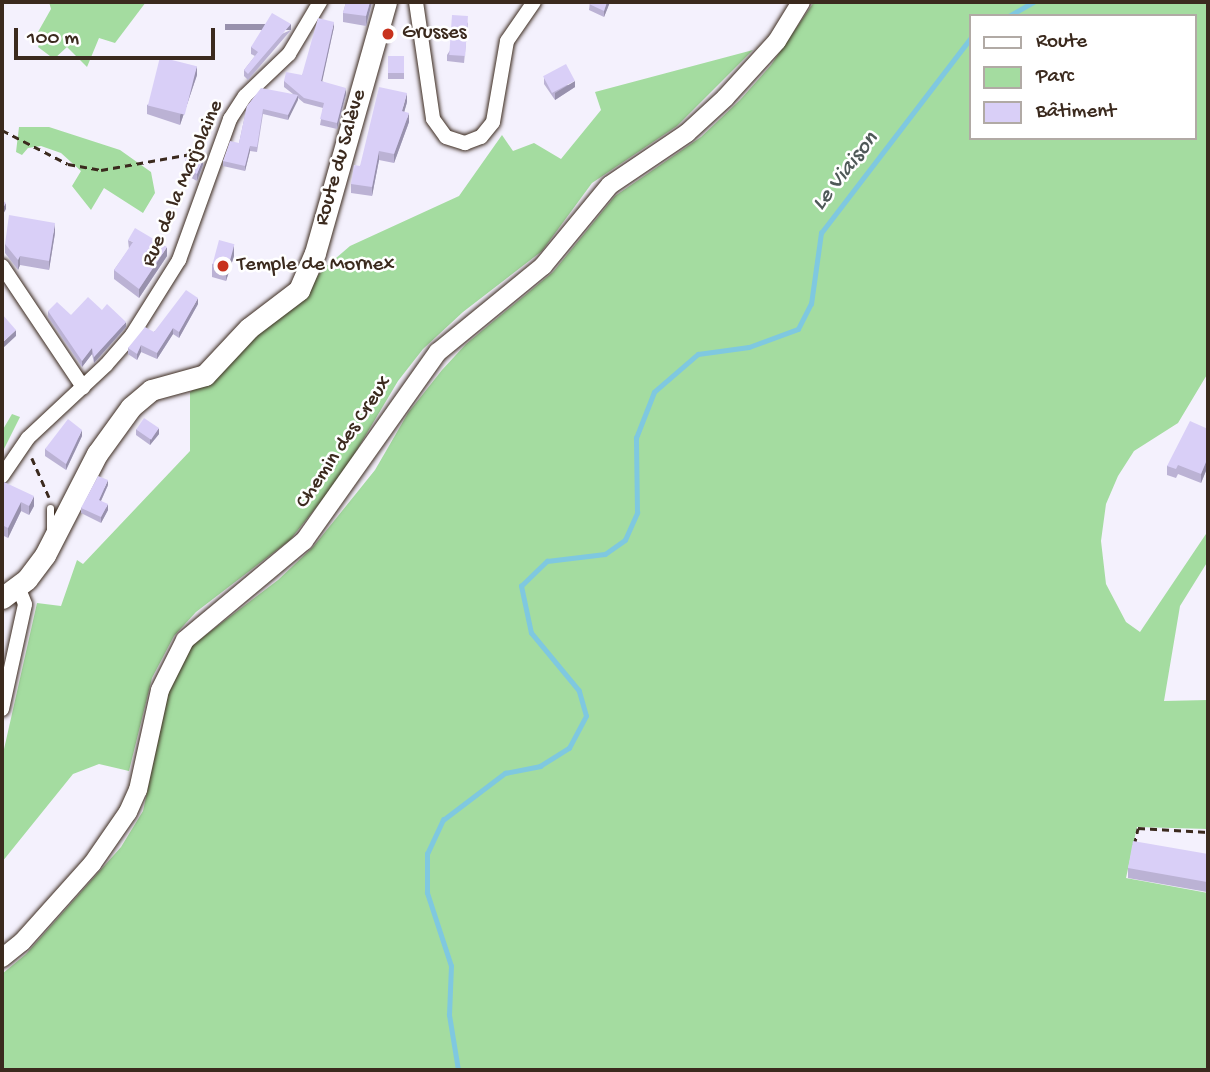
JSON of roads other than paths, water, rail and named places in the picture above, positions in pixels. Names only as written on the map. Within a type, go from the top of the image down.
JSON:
[{"type":"main road","name":"Route du Salève","points":[[10,592],[55,540],[97,454],[131,407],[151,390],[205,374],[250,328],[293,297],[305,281],[386,2]]},
{"type":"street","name":"Rue de la Marjolaine","points":[[2,476],[127,342],[173,270],[230,119],[245,96],[289,54],[320,2]]},
{"type":"street","points":[[415,2],[433,119],[446,137],[465,143],[481,136],[493,122],[507,41],[534,2]]},
{"type":"street","name":"Chemin des Creux","points":[[2,958],[92,864],[128,811],[138,790],[160,690],[185,640],[304,541],[438,352],[543,266],[610,185],[687,133],[725,98],[768,52],[801,2]]},
{"type":"street","points":[[2,265],[83,387]]},
{"type":"street","points":[[2,709],[25,604],[10,592]]},
{"type":"lane","points":[[50,508],[50,533],[55,540]]},
{"type":"waterway","name":"Le Viaison","points":[[1012,14],[1033,2]]},
{"type":"waterway","name":"Le Viaison","points":[[458,1070],[449,1015],[451,966],[427,893],[427,854],[443,820],[505,773],[540,766],[569,748],[586,716],[579,691],[531,633],[521,586],[547,561],[605,554],[625,540],[637,513],[636,438],[654,392],[698,354],[749,347],[798,329],[811,304],[821,233],[968,42]]},
{"type":"place","name":"Grusses","points":[[388,34]]},
{"type":"place","name":"Temple de Mornex","points":[[223,266]]}]
